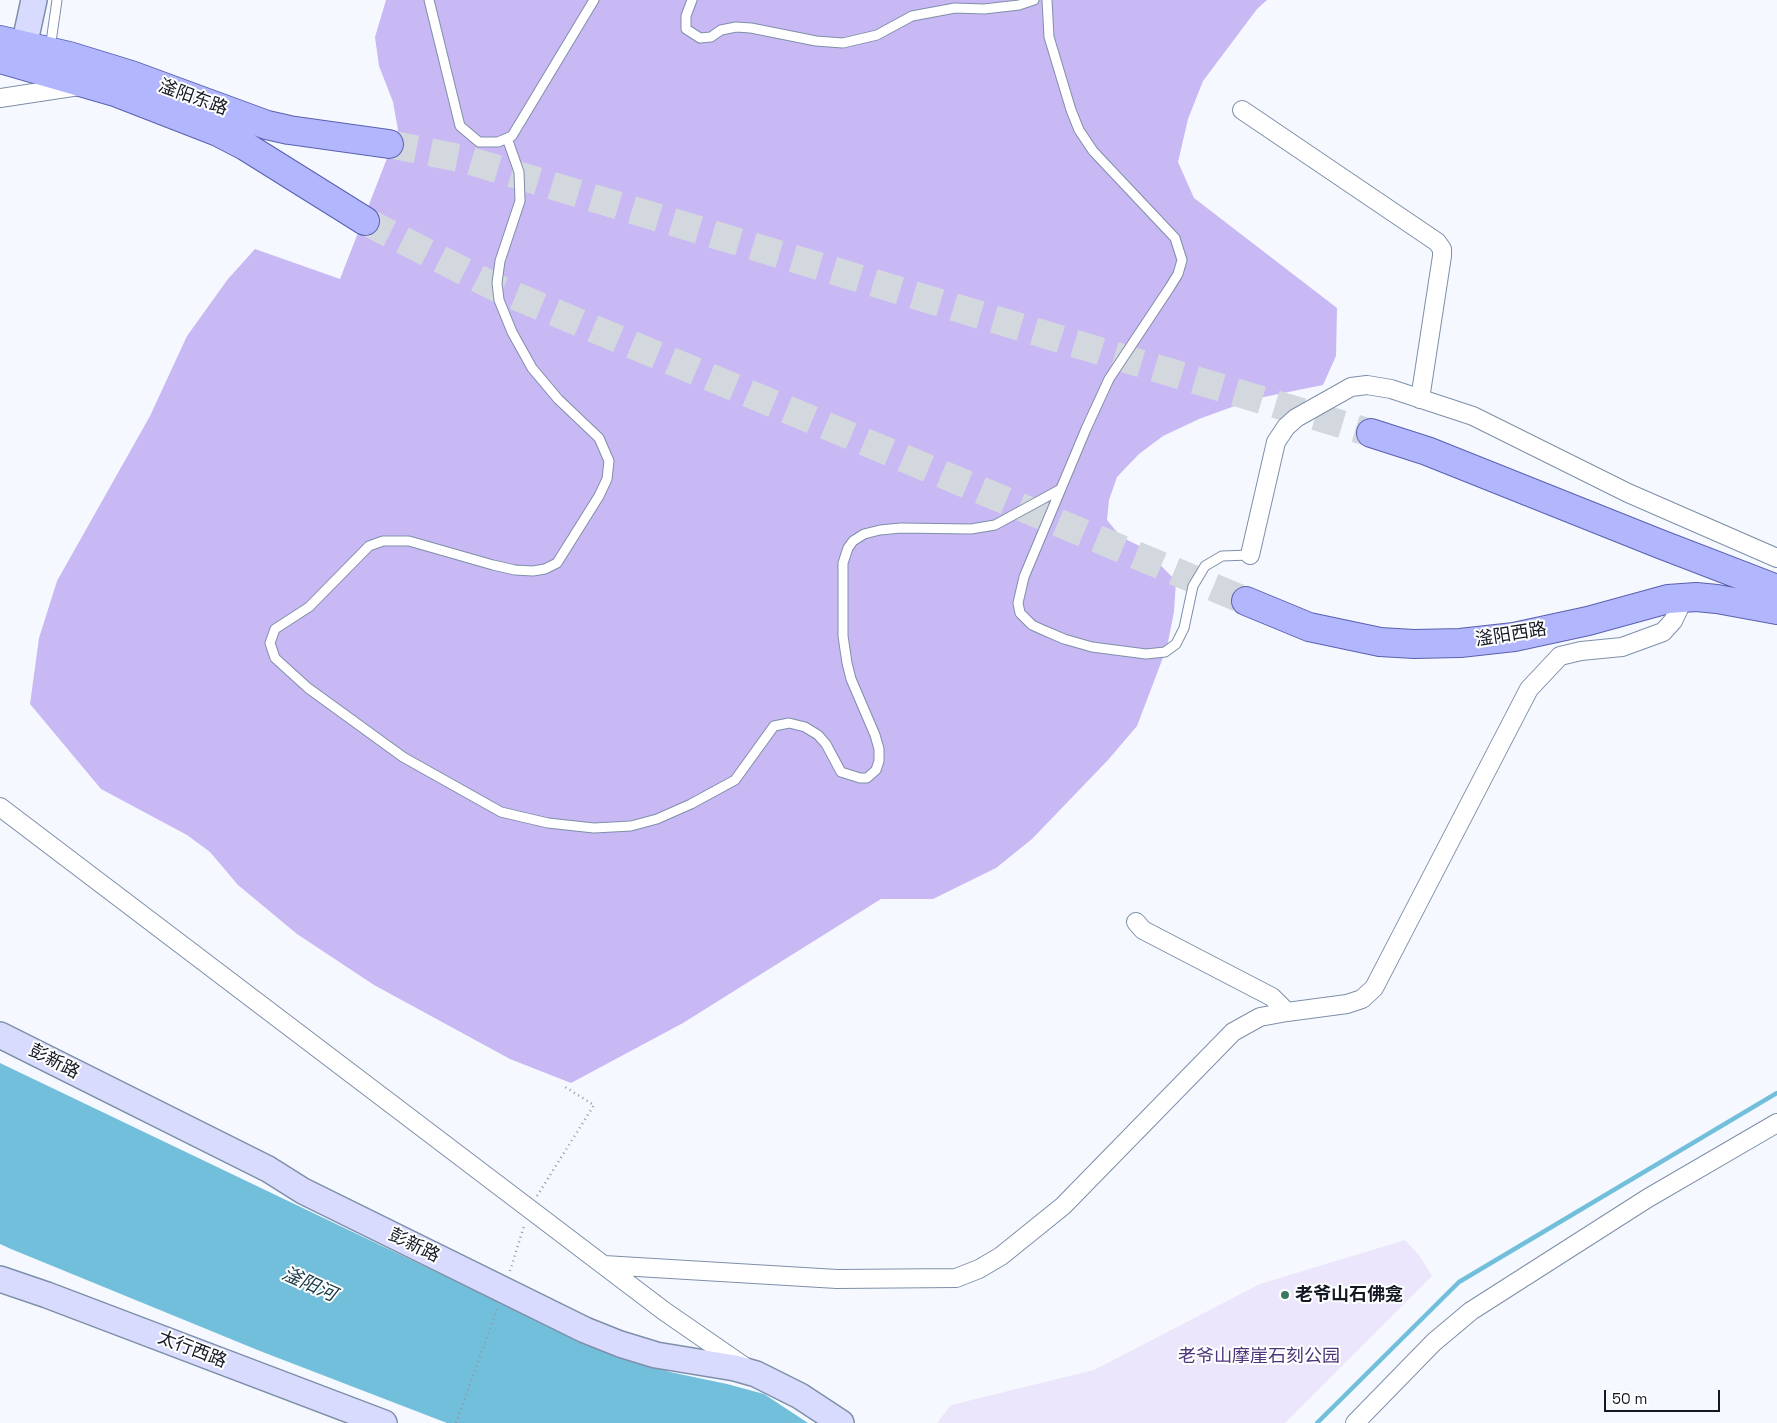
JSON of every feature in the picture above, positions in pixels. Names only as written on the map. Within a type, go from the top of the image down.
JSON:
[{"type":"main road","name":"滏阳东路","points":[[25,46],[131,74],[267,125],[289,130],[389,144]]},
{"type":"main road","name":"滏阳东路","points":[[0,59],[115,92],[192,122],[245,146],[365,221]]},
{"type":"main road","points":[[1371,433],[1428,451],[1777,589]]},
{"type":"main road","name":"滏阳西路","points":[[1246,601],[1309,627],[1380,642],[1414,644],[1460,643],[1514,637],[1588,621],[1668,599],[1717,599],[1777,610]]},
{"type":"street","points":[[25,46],[34,0]]},
{"type":"street","points":[[0,98],[90,84]]},
{"type":"street","points":[[1242,110],[1437,242],[1442,249],[1420,399]]},
{"type":"street","points":[[1250,555],[1276,442],[1286,427],[1296,418],[1351,387],[1367,384],[1391,389],[1473,416],[1628,493],[1777,558]]},
{"type":"street","points":[[604,1265],[837,1279],[956,1278],[979,1270],[1000,1256],[1063,1206],[1233,1032],[1260,1018],[1287,1012],[1347,1004],[1362,999],[1374,988],[1529,689],[1560,656],[1581,651],[1622,647],[1663,632],[1673,622],[1684,598]]},
{"type":"street","points":[[0,808],[664,1311],[756,1374]]},
{"type":"street","points":[[1136,922],[1143,930],[1272,997],[1287,1012]]},
{"type":"street","name":"彭新路","points":[[0,1035],[268,1169],[303,1191],[585,1330],[656,1356],[735,1368],[756,1374],[800,1396],[841,1423]]},
{"type":"street","points":[[1355,1423],[1434,1342],[1472,1311],[1648,1198],[1777,1123]]},
{"type":"street","name":"太行西路","points":[[0,1279],[47,1295],[384,1423]]},
{"type":"lane","points":[[25,46],[57,0]]},
{"type":"lane","points":[[429,0],[460,126],[479,142],[498,142],[512,136],[594,0]]},
{"type":"lane","points":[[692,0],[686,16],[686,29],[700,38],[712,37],[722,30],[751,28],[816,41],[842,43],[876,35],[919,14],[955,8],[984,9],[1019,5],[1034,0]]},
{"type":"lane","points":[[1047,0],[1049,37],[1079,130],[1092,151],[1175,238],[1182,260],[1178,274],[1170,287],[1109,378],[1024,577],[1018,603],[1020,613],[1032,624],[1064,639],[1115,651],[1146,654],[1165,652],[1176,644],[1184,628],[1193,586],[1205,566],[1222,556],[1250,555]]},
{"type":"lane","points":[[507,138],[519,172],[521,188],[520,201],[500,261],[497,282],[499,300],[512,332],[532,368],[558,399],[599,438],[609,461],[607,479],[599,496],[557,562],[545,568],[533,571],[515,570],[409,541],[383,541],[369,546],[309,607],[275,629],[270,643],[275,658],[308,688],[403,757],[501,812],[548,823],[594,828],[631,826],[657,819],[691,804],[735,780],[774,726],[789,723],[805,727],[818,735],[826,744],[841,772],[860,778],[867,778],[876,770],[879,760],[879,749],[851,679],[847,664],[843,636],[843,563],[848,548],[853,541],[864,534],[880,530],[901,528],[971,529],[995,526],[1061,490]]},
{"type":"path","points":[[456,1423],[504,1290],[529,1208],[594,1105],[565,1087]]},
{"type":"green space","name":"老爷山摩崖石刻公园","points":[[1405,1240],[1419,1255],[1432,1276],[1285,1423],[937,1423],[951,1405],[1094,1370],[1260,1284]]},
{"type":"shaded area","points":[[386,0],[1267,0],[1257,9],[1203,81],[1188,119],[1178,162],[1194,198],[1337,308],[1336,356],[1323,385],[1254,399],[1199,419],[1163,436],[1139,454],[1117,477],[1109,500],[1107,520],[1121,537],[1144,548],[1176,581],[1174,612],[1167,647],[1137,726],[1108,760],[1032,839],[996,868],[933,899],[881,899],[683,1023],[571,1083],[510,1059],[374,985],[297,934],[238,885],[210,852],[187,835],[101,789],[30,704],[39,638],[57,581],[150,416],[187,336],[228,279],[255,249],[340,279],[398,130],[393,102],[379,66],[375,37]]},
{"type":"water","name":"滏阳河","points":[[0,1063],[593,1347],[670,1372],[764,1394],[808,1423],[447,1423],[260,1351],[11,1249],[0,1244]]},
{"type":"waterway","points":[[1317,1423],[1459,1282],[1777,1093]]},
{"type":"tunnel","points":[[389,144],[464,159],[1371,433]]},
{"type":"tunnel","points":[[365,221],[501,290],[1246,601]]},
{"type":"place","name":"老爷山石佛龛","points":[[1285,1295]]}]
